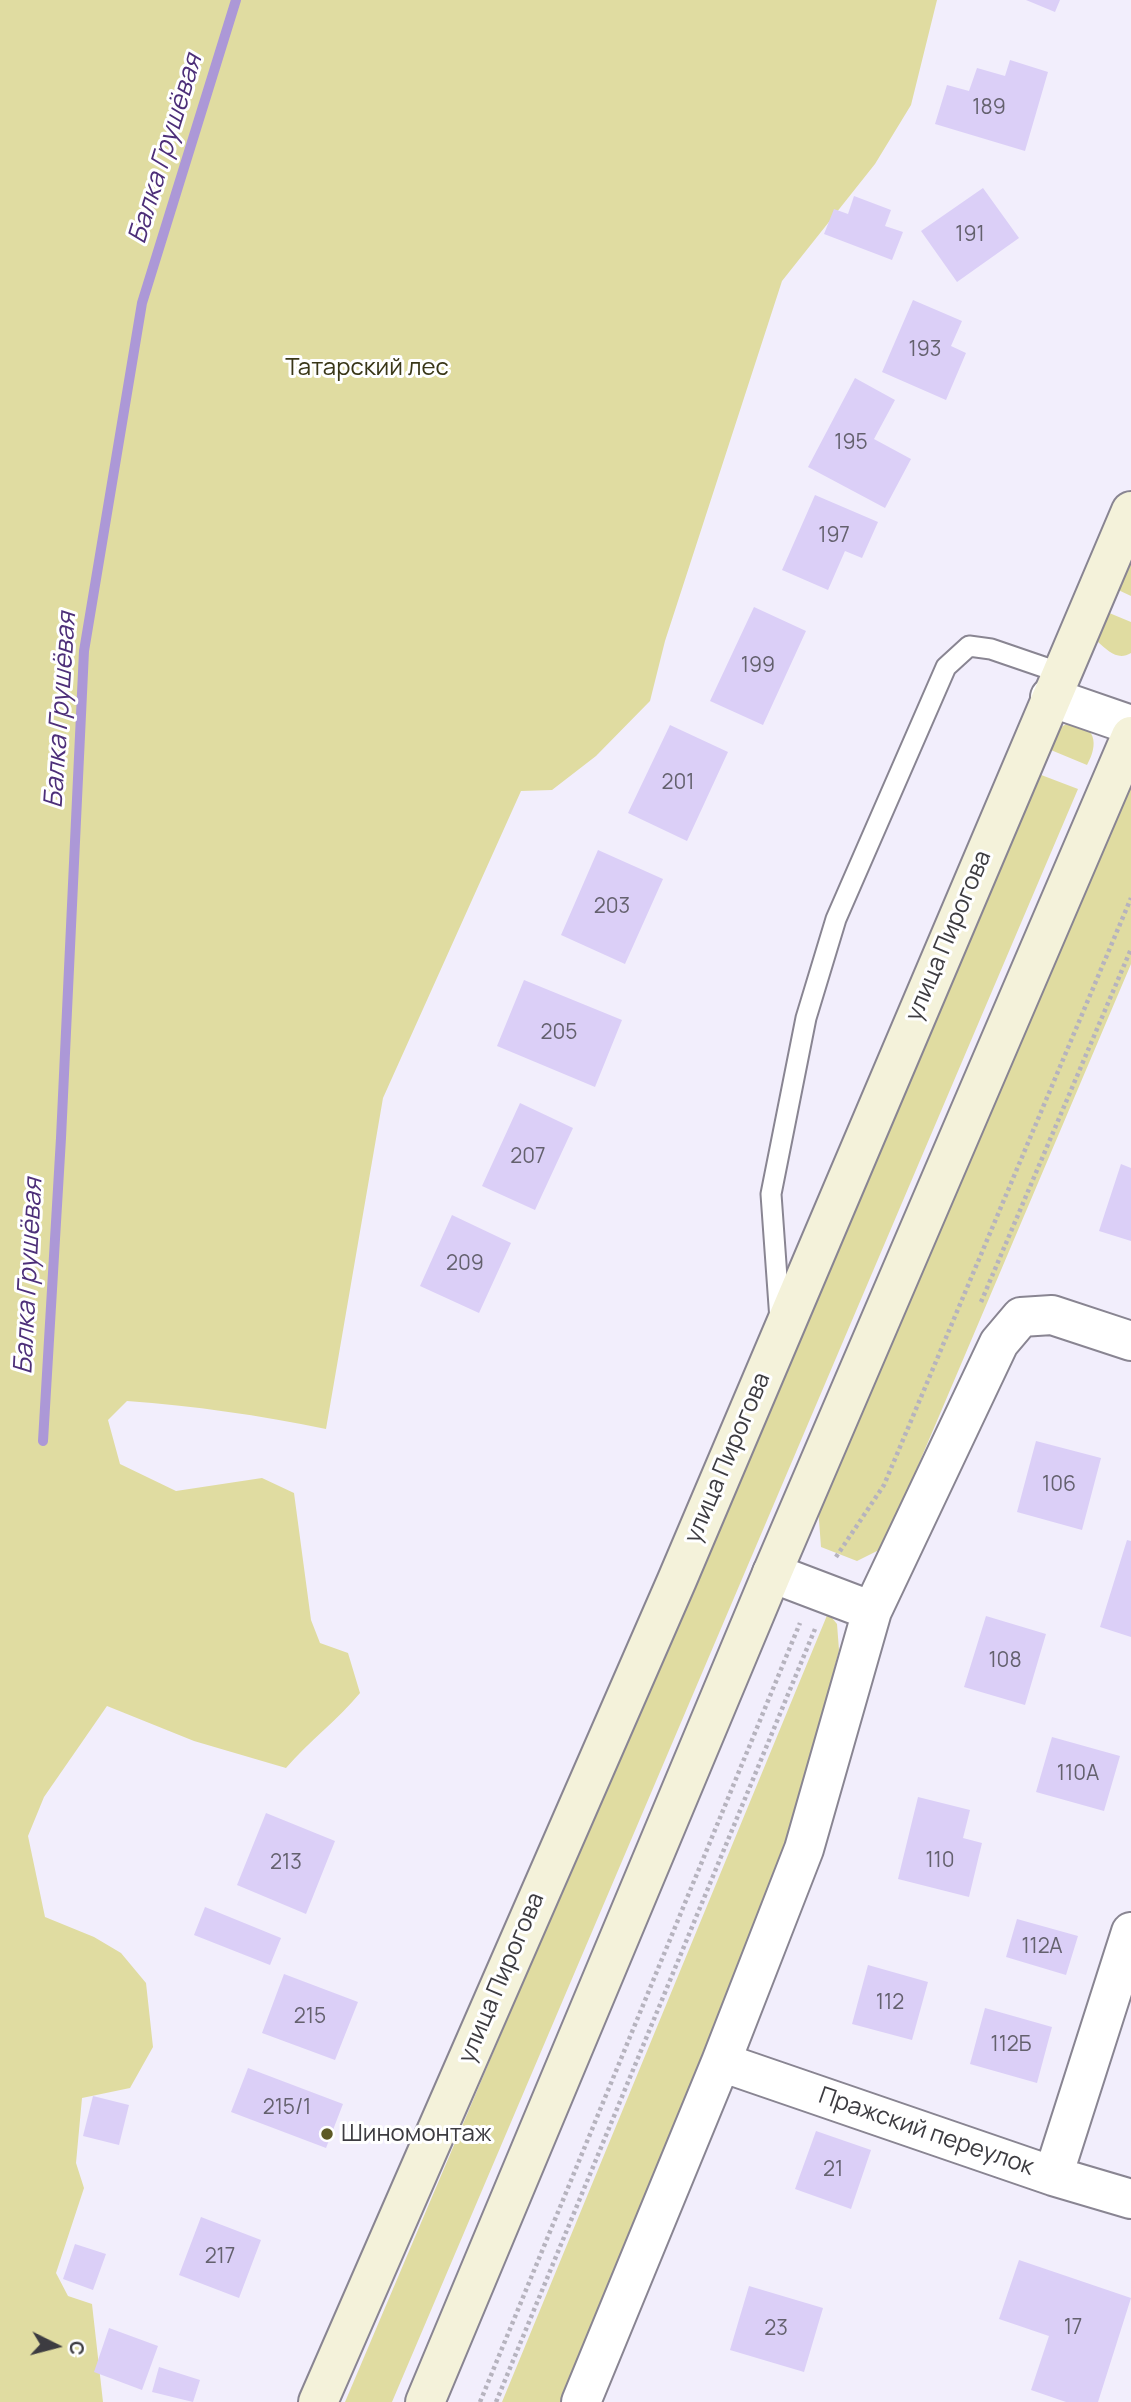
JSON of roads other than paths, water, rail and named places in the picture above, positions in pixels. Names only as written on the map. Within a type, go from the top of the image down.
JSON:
[{"type":"main road","name":"улица Пирогова","points":[[317,2402],[677,1580],[1131,511]]},
{"type":"main road","points":[[425,2402],[772,1573],[1131,736]]},
{"type":"street","points":[[1055,685],[1131,725]]},
{"type":"street","points":[[581,2402],[721,2062],[804,1849],[872,1611],[999,1343],[1021,1317],[1052,1315],[1131,1340]]},
{"type":"street","points":[[772,1573],[872,1611]]},
{"type":"street","points":[[1053,2176],[1131,1932]]},
{"type":"street","name":"Пражский переулок","points":[[721,2062],[1053,2176],[1131,2199]]},
{"type":"lane","points":[[782,1332],[771,1194],[806,1017],[836,919],[946,667],[969,646],[991,649],[1055,685]]},
{"type":"waterway","name":"Балка Грушёвая","points":[[43,1441],[61,1138],[84,651],[142,303],[236,0]]},
{"type":"place","name":"Шиномонтаж","points":[[327,2134]]},
{"type":"park label","name":"Татарский лес","points":[[367,368]]}]
